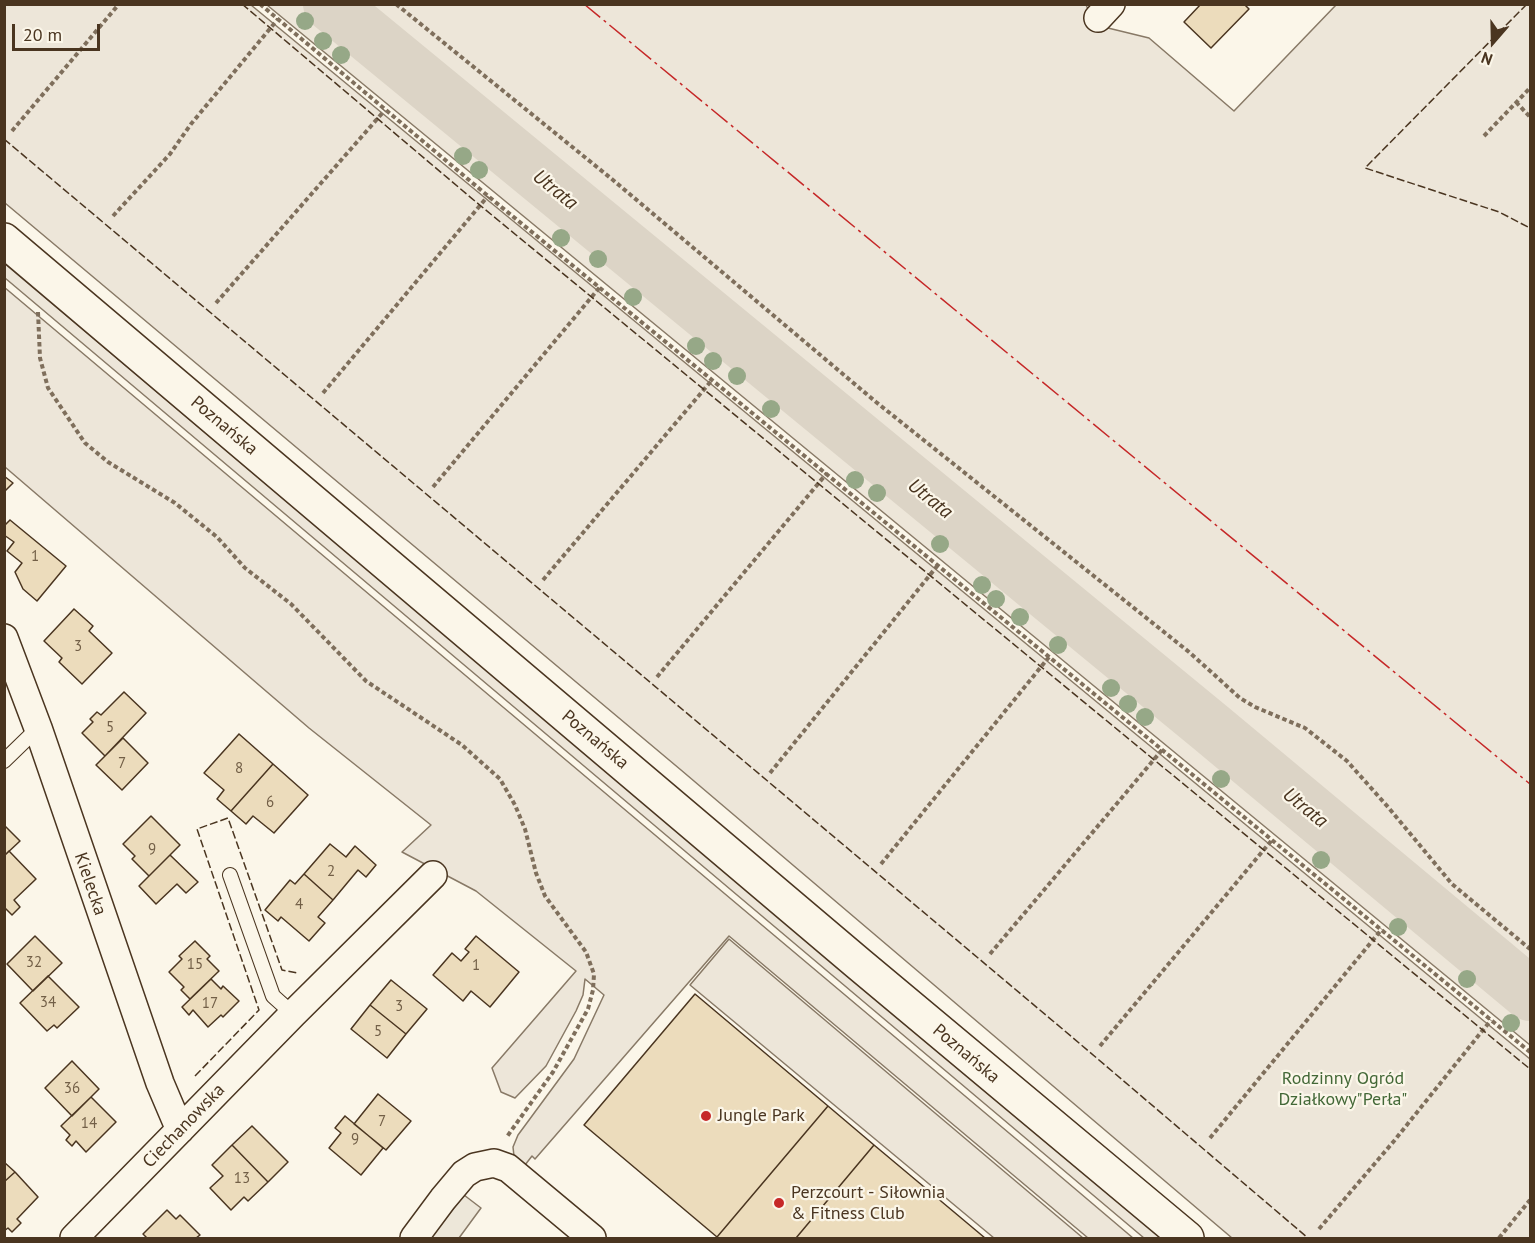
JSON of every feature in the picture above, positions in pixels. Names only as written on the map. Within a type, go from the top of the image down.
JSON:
[{"type":"main road","name":"Poznańska","points":[[4,240],[1187,1239]]},
{"type":"street","name":"Kielecka","points":[[4,638],[38,728],[159,1083],[180,1130]]},
{"type":"street","name":"Ciechanowska","points":[[74,1239],[293,1014],[433,875]]},
{"type":"street","points":[[414,1239],[442,1199],[464,1174],[475,1167],[494,1163],[508,1168],[592,1239]]},
{"type":"lane","points":[[4,761],[38,728]]},
{"type":"lane","points":[[230,875],[273,996],[293,1014]]},
{"type":"path","points":[[12,131],[119,4]]},
{"type":"path","points":[[260,4],[488,196],[1382,928],[1530,1052]]},
{"type":"path","points":[[396,4],[614,180],[876,402],[1189,652],[1240,698],[1255,707],[1305,728],[1347,761],[1452,884],[1530,949]]},
{"type":"path","points":[[113,216],[163,162],[191,124],[278,19]]},
{"type":"path","points":[[1484,136],[1530,88]]},
{"type":"path","points":[[1516,102],[1530,117]]},
{"type":"path","points":[[216,303],[386,109]]},
{"type":"path","points":[[323,393],[488,196]]},
{"type":"path","points":[[433,487],[600,286]]},
{"type":"path","points":[[38,311],[40,358],[48,388],[85,443],[108,462],[175,503],[217,537],[245,568],[291,604],[366,681],[462,745],[500,779],[515,805],[525,828],[536,873],[545,896],[586,952],[594,974],[588,1009],[553,1072],[509,1134],[494,1163]]},
{"type":"path","points":[[543,580],[712,380]]},
{"type":"path","points":[[657,676],[827,473]]},
{"type":"path","points":[[770,773],[938,565]]},
{"type":"path","points":[[881,864],[1049,657]]},
{"type":"path","points":[[990,954],[1162,750]]},
{"type":"path","points":[[1100,1046],[1272,840]]},
{"type":"path","points":[[1210,1138],[1382,928]]},
{"type":"path","points":[[1319,1229],[1394,1141],[1491,1020]]},
{"type":"path","points":[[1499,1239],[1530,1200]]},
{"type":"green space","name":"Rodzinny Ogród Działkowy\"Perła\"","points":[[4,5],[251,5],[1530,1059],[1530,1238],[1232,1238],[681,770],[5,203]]},
{"type":"green space","points":[[267,5],[312,5],[1530,1015],[1530,1045]]},
{"type":"green space","points":[[346,5],[1086,5],[1108,28],[1149,38],[1234,111],[1336,5],[1530,5],[1530,979]]},
{"type":"green space","points":[[4,263],[1161,1238],[1144,1238],[5,278]]},
{"type":"green space","points":[[4,287],[1133,1238],[1088,1238],[729,936],[535,1159],[532,1156],[525,1165],[520,1165],[514,1156],[513,1147],[518,1135],[574,1059],[604,995],[585,979],[583,995],[576,1011],[546,1066],[515,1098],[501,1092],[492,1068],[576,971],[476,891],[402,852],[431,825],[309,728],[5,467]]},
{"type":"green space","points":[[729,939],[1083,1238],[994,1238],[690,985]]},
{"type":"shaded area","points":[[464,1195],[481,1208],[459,1238],[430,1238]]},
{"type":"building","points":[[1201,4],[1244,4],[1249,9],[1211,48],[1184,22]]},
{"type":"building","points":[[4,476],[13,483],[4,492]]},
{"type":"building","points":[[10,520],[66,566],[37,601],[23,589],[15,572],[22,563],[7,551],[14,542],[4,535],[4,526]]},
{"type":"building","points":[[74,609],[93,626],[89,631],[112,653],[82,684],[59,662],[62,658],[44,641]]},
{"type":"building","points":[[124,692],[146,713],[105,756],[82,733],[93,722],[90,719],[97,712],[101,715]]},
{"type":"building","points":[[239,734],[273,764],[231,811],[217,799],[224,790],[204,773]]},
{"type":"building","points":[[123,738],[148,763],[122,790],[96,765]]},
{"type":"building","points":[[273,764],[308,795],[274,833],[253,816],[246,824],[231,811]]},
{"type":"building","points":[[151,816],[180,845],[149,876],[132,859],[135,856],[123,844]]},
{"type":"building","points":[[4,825],[20,841],[4,856]]},
{"type":"building","points":[[330,844],[346,857],[355,846],[376,865],[366,877],[358,870],[333,900],[304,874]]},
{"type":"building","points":[[9,851],[36,879],[14,900],[20,907],[12,915],[4,907],[4,856]]},
{"type":"building","points":[[170,855],[198,882],[186,893],[177,884],[156,904],[139,886]]},
{"type":"building","points":[[304,874],[333,900],[318,917],[325,923],[309,941],[281,917],[278,921],[265,910],[290,880],[295,884]]},
{"type":"building","points":[[35,936],[62,963],[33,991],[7,964]]},
{"type":"building","points":[[476,936],[519,972],[490,1007],[471,991],[463,1001],[433,975],[452,953],[461,961],[469,952],[465,949]]},
{"type":"building","points":[[195,941],[210,956],[207,959],[219,971],[190,999],[181,990],[184,987],[169,972],[182,959],[179,956]]},
{"type":"building","points":[[48,976],[79,1007],[57,1028],[54,1025],[47,1031],[20,1003]]},
{"type":"building","points":[[211,979],[221,989],[223,986],[239,1001],[223,1017],[221,1015],[208,1027],[193,1010],[189,1015],[182,1007]]},
{"type":"building","points":[[391,980],[427,1009],[406,1034],[370,1005]]},
{"type":"building","name":"Jungle Park","points":[[695,994],[828,1106],[717,1237],[584,1125]]},
{"type":"building","points":[[370,1005],[406,1034],[387,1058],[351,1029]]},
{"type":"building","points":[[72,1061],[99,1089],[72,1116],[45,1088]]},
{"type":"building","points":[[378,1094],[411,1121],[386,1150],[354,1124]]},
{"type":"building","points":[[91,1097],[116,1122],[86,1152],[76,1141],[72,1146],[66,1140],[70,1135],[61,1126]]},
{"type":"building","points":[[828,1106],[874,1145],[796,1238],[718,1238],[717,1237]]},
{"type":"building","points":[[345,1116],[383,1148],[361,1175],[329,1148],[341,1133],[335,1128]]},
{"type":"building","points":[[252,1126],[288,1162],[268,1182],[232,1145]]},
{"type":"building","points":[[232,1145],[268,1182],[248,1201],[244,1197],[231,1210],[210,1188],[223,1176],[212,1165]]},
{"type":"building","points":[[874,1145],[985,1238],[796,1238]]},
{"type":"building","points":[[4,1162],[15,1172],[4,1182]]},
{"type":"building","points":[[15,1172],[38,1197],[17,1219],[21,1223],[12,1232],[8,1228],[4,1231],[4,1182]]},
{"type":"building","points":[[167,1210],[176,1219],[180,1215],[200,1235],[196,1238],[147,1238],[143,1234]]},
{"type":"waterway","name":"Utrata","points":[[330,4],[1211,728],[1530,994]]},
{"type":"fence","points":[[242,4],[476,202],[1530,1069]]},
{"type":"fence","points":[[1527,4],[1365,168],[1499,212],[1530,228]]},
{"type":"fence","points":[[4,139],[1308,1238]]},
{"type":"fence","points":[[195,1076],[259,1010],[197,829],[228,818],[282,970],[297,973]]},
{"type":"power","points":[[584,4],[1530,784]]},
{"type":"place","name":"Jungle Park","points":[[706,1116]]},
{"type":"place","name":"Perzcourt - Siłownia & Fitness Club","points":[[779,1203]]}]
